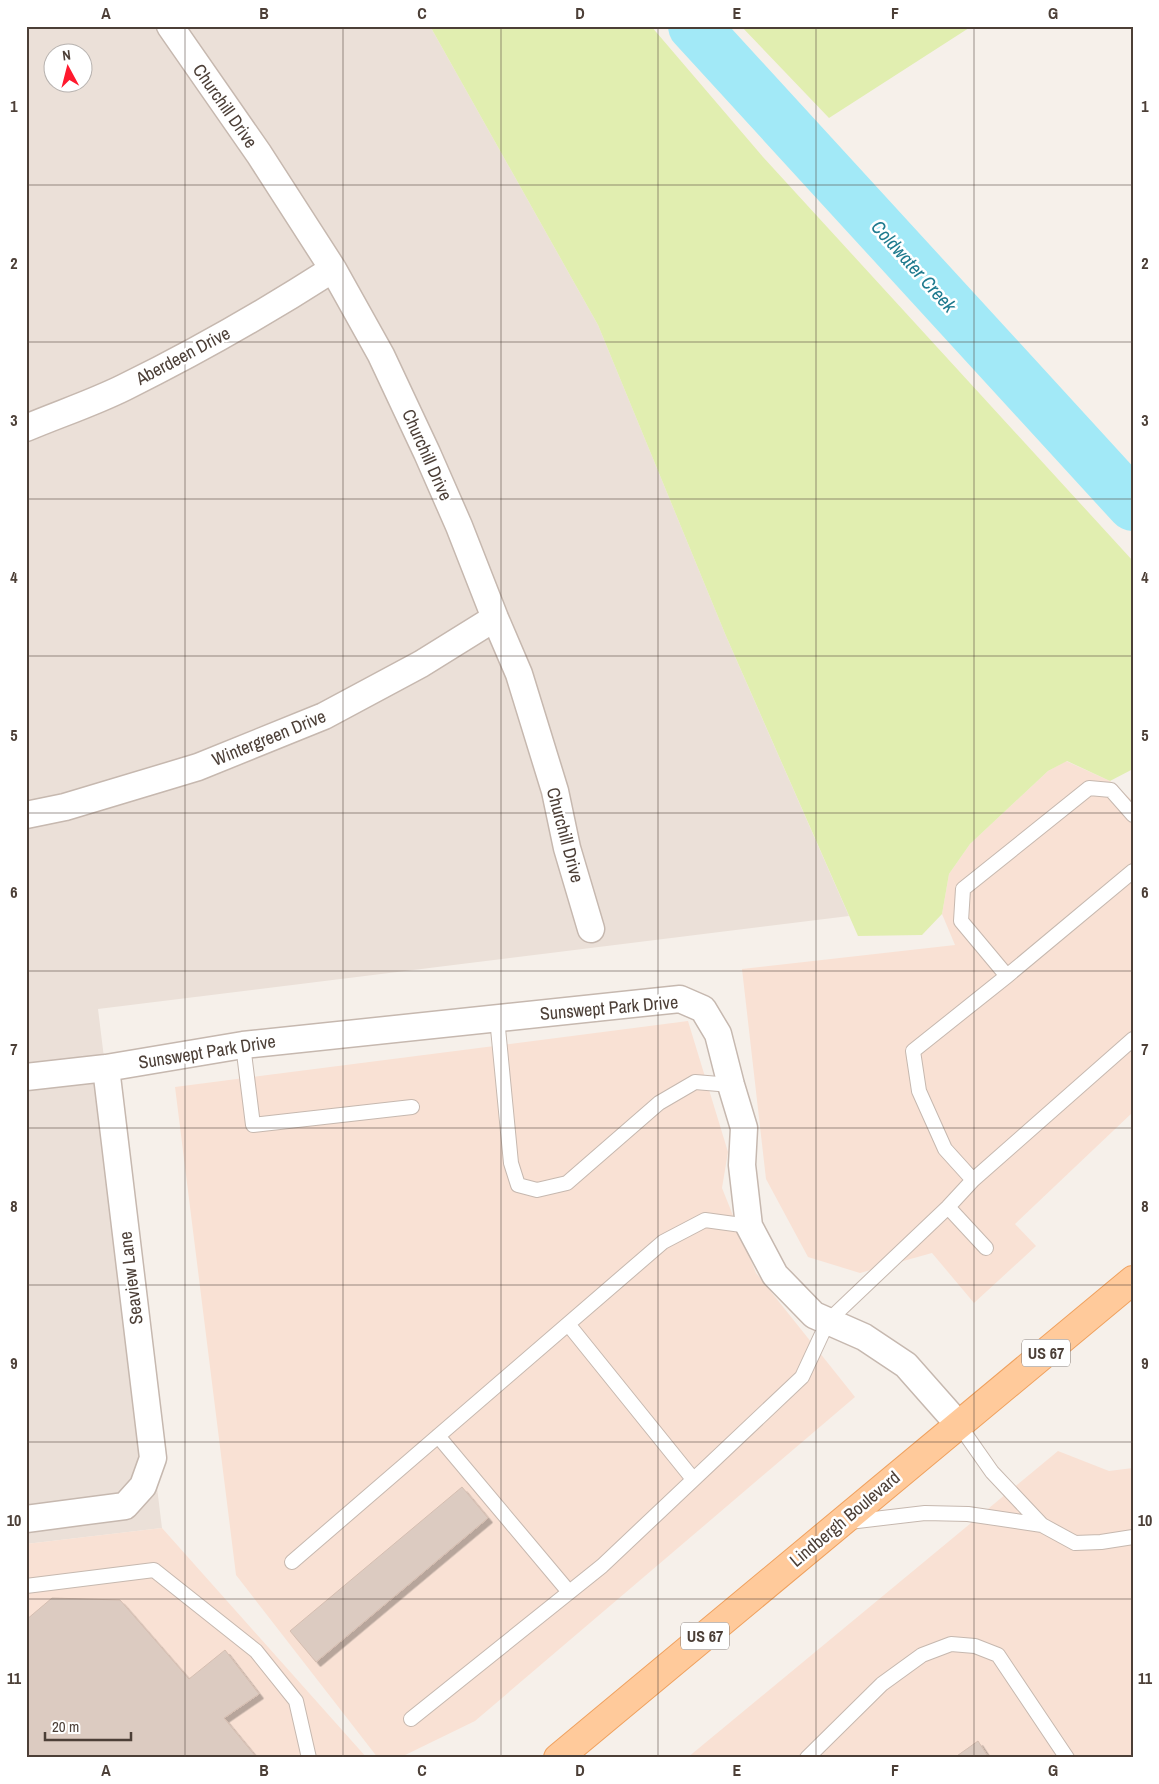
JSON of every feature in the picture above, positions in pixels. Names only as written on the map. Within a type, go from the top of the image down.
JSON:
[{"type":"main road","name":"Lindbergh Boulevard","points":[[565,1754],[1133,1280]]},
{"type":"street","name":"Churchill Drive","points":[[170,26],[259,154],[333,269],[382,356],[459,526],[519,674],[555,791],[567,848],[591,928]]},
{"type":"street","name":"Aberdeen Drive","points":[[26,428],[123,388],[174,362],[280,302],[333,269]]},
{"type":"street","name":"Wintergreen Drive","points":[[26,815],[65,807],[198,767],[324,716],[421,664],[495,618]]},
{"type":"street","name":"Sunswept Park Drive","points":[[26,1078],[106,1068],[243,1045],[680,999],[703,1009],[718,1034],[730,1085],[744,1128],[742,1165],[749,1226],[775,1276],[814,1315],[864,1337],[906,1365],[959,1425]]},
{"type":"street","name":"Seaview Lane","points":[[26,1519],[125,1506],[143,1486],[153,1458],[106,1068]]},
{"type":"lane","points":[[1007,976],[961,920],[962,889],[1089,788],[1111,790],[1133,815]]},
{"type":"lane","points":[[973,1180],[945,1149],[919,1091],[913,1051],[1133,872]]},
{"type":"lane","points":[[497,1018],[511,1163],[518,1185],[537,1190],[567,1182],[659,1103],[695,1082],[730,1085]]},
{"type":"lane","points":[[411,1719],[602,1566],[802,1376],[828,1321],[948,1207],[973,1180],[1133,1039]]},
{"type":"lane","points":[[243,1045],[253,1125],[412,1107]]},
{"type":"lane","points":[[948,1207],[986,1248]]},
{"type":"lane","points":[[292,1562],[663,1242],[705,1220],[749,1226]]},
{"type":"lane","points":[[568,1324],[693,1479]]},
{"type":"lane","points":[[959,1425],[992,1472],[1042,1525],[1075,1543],[1101,1542],[1133,1537]]},
{"type":"lane","points":[[438,1436],[569,1592]]},
{"type":"lane","points":[[840,1523],[925,1513],[968,1514],[1042,1525]]},
{"type":"lane","points":[[26,1586],[154,1570],[256,1651],[296,1701],[309,1758]]},
{"type":"lane","points":[[807,1758],[882,1684],[922,1655],[952,1644],[975,1646],[998,1655],[1067,1758]]},
{"type":"shaded area","points":[[26,26],[430,26],[598,325],[726,636],[849,916],[98,1009],[162,1528],[26,1544]]},
{"type":"shaded area","points":[[1066,761],[1110,781],[1133,801],[1133,1112],[1015,1224],[1036,1246],[974,1303],[932,1253],[860,1273],[808,1257],[766,1179],[742,969],[955,945],[942,914],[949,874],[970,844],[1048,771]]},
{"type":"shaded area","points":[[688,1021],[728,1152],[722,1188],[756,1273],[855,1397],[475,1721],[399,1758],[378,1758],[236,1575],[175,1087]]},
{"type":"shaded area","points":[[1058,1451],[1109,1471],[1133,1468],[1133,1758],[687,1758]]},
{"type":"shaded area","points":[[162,1528],[367,1758],[26,1758],[26,1544]]},
{"type":"green space","points":[[430,26],[651,26],[763,157],[1133,561],[1133,769],[1110,781],[1067,761],[1048,771],[970,844],[949,874],[942,914],[922,935],[858,936],[726,636],[598,325]]},
{"type":"green space","points":[[741,26],[972,26],[829,118]]},
{"type":"building","points":[[462,1487],[488,1518],[316,1662],[290,1631]]},
{"type":"building","points":[[52,1598],[120,1600],[189,1679],[225,1650],[259,1694],[224,1718],[257,1758],[26,1758],[26,1620]]},
{"type":"building","points":[[978,1741],[989,1758],[954,1758]]},
{"type":"waterway","name":"Coldwater Creek","points":[[694,26],[1133,505]]}]
